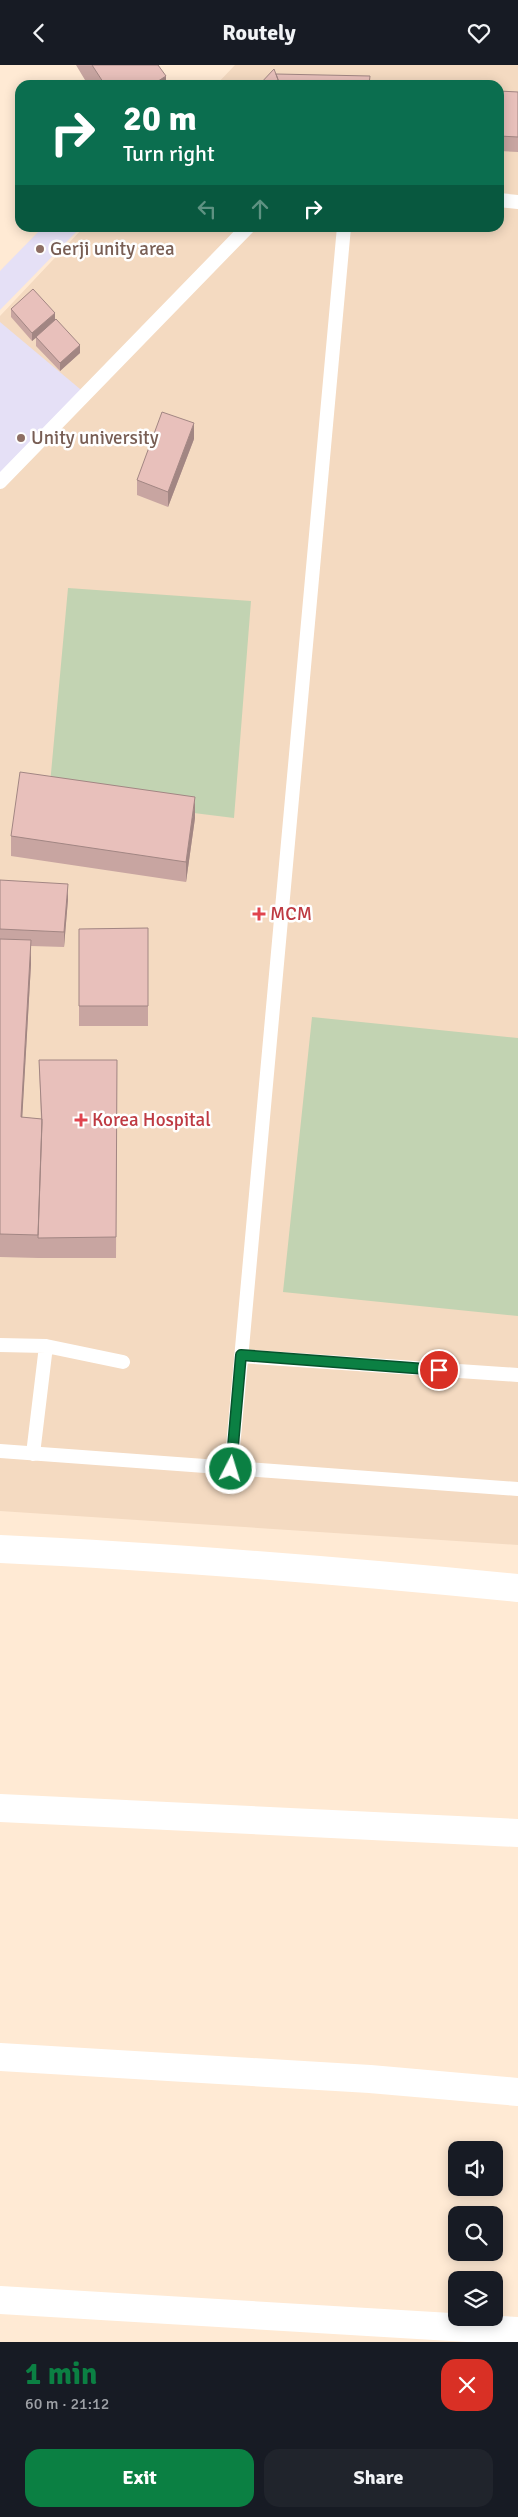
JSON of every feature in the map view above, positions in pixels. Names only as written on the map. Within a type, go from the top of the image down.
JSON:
[{"type":"street","points":[[0,1549],[307,1568],[518,1588]]},
{"type":"street","points":[[0,1808],[518,1833]]},
{"type":"street","points":[[0,2057],[370,2079],[518,2092]]},
{"type":"street","points":[[0,2299],[518,2331]]},
{"type":"lane","points":[[504,201],[518,202]]},
{"type":"lane","points":[[0,482],[243,232]]},
{"type":"lane","points":[[231,1469],[344,232]]},
{"type":"lane","points":[[0,1345],[46,1346],[123,1362]]},
{"type":"lane","points":[[33,1454],[46,1346]]},
{"type":"lane","points":[[241,1355],[518,1375]]},
{"type":"lane","points":[[0,1451],[518,1489]]},
{"type":"shaded area","name":"MCM","points":[[235,65],[518,65],[518,1545],[0,1511],[0,316],[79,232],[504,232],[504,80],[221,80]]},
{"type":"shaded area","name":"Gerji unity area","points":[[38,232],[76,232],[0,310],[0,271]]},
{"type":"shaded area","name":"Unity university","points":[[0,322],[86,394],[0,482]]},
{"type":"green space","points":[[68,588],[251,601],[234,818],[49,795]]},
{"type":"green space","points":[[312,1017],[518,1038],[518,1316],[283,1292]]},
{"type":"building","points":[[92,65],[158,65],[166,76],[160,80],[102,80]]},
{"type":"building","points":[[274,69],[278,80],[264,80]]},
{"type":"building","points":[[276,74],[370,76],[370,80],[278,80]]},
{"type":"building","points":[[504,91],[518,92],[518,137],[504,136]]},
{"type":"building","points":[[33,289],[55,313],[32,333],[11,309]]},
{"type":"building","points":[[56,319],[80,345],[60,363],[36,337]]},
{"type":"building","points":[[162,412],[194,423],[168,492],[137,480]]},
{"type":"building","points":[[20,772],[195,797],[186,862],[11,836]]},
{"type":"building","points":[[0,880],[68,884],[64,932],[0,929]]},
{"type":"building","points":[[148,928],[148,1006],[79,1006],[79,929]]},
{"type":"building","points":[[0,939],[31,940],[21,1117],[42,1119],[38,1235],[0,1234]]},
{"type":"building","points":[[39,1060],[117,1060],[116,1237],[38,1238],[42,1123]]},
{"type":"place","name":"Gerji unity area","points":[[40,249]]},
{"type":"place","name":"Unity university","points":[[21,438]]},
{"type":"place","name":"MCM","points":[[259,914]]},
{"type":"place","name":"Korea Hospital","points":[[81,1120]]},
{"type":"route","points":[[231,1469],[241,1355],[439,1370]]}]
